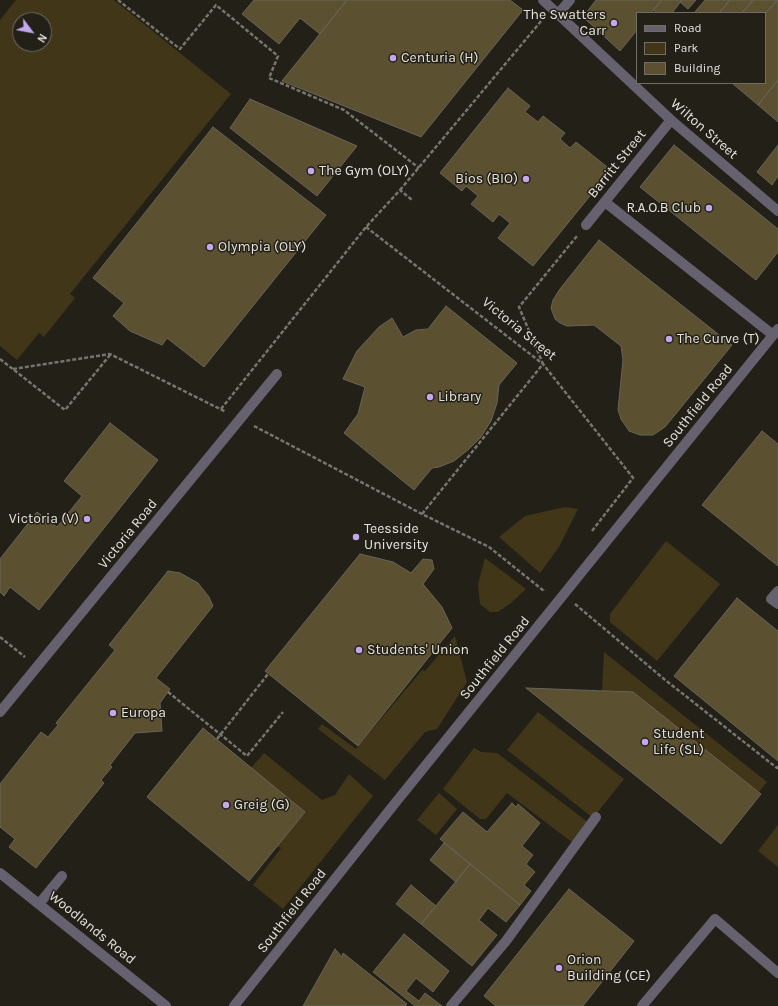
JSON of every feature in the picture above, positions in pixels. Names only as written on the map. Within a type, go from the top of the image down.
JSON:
[{"type":"street","name":"Wilton Street","points":[[543,0],[671,120],[778,211]]},
{"type":"street","points":[[555,11],[570,0]]},
{"type":"street","name":"Barritt Street","points":[[586,225],[671,120]]},
{"type":"street","points":[[605,202],[776,332]]},
{"type":"street","name":"Southfield Road","points":[[234,1006],[391,808],[776,332]]},
{"type":"street","name":"Victoria Road","points":[[0,712],[277,374]]},
{"type":"street","points":[[778,591],[772,599],[778,604]]},
{"type":"street","points":[[451,1006],[506,941],[596,817]]},
{"type":"street","name":"Woodlands Road","points":[[0,872],[166,1006]]},
{"type":"street","points":[[39,904],[62,876]]},
{"type":"street","points":[[642,1006],[715,919],[778,973]]},
{"type":"path","points":[[118,0],[180,49],[216,5],[278,56],[269,78],[344,110],[419,168]]},
{"type":"path","points":[[220,409],[366,227],[400,190],[555,11]]},
{"type":"path","points":[[400,190],[412,200]]},
{"type":"path","points":[[422,514],[543,364],[519,307],[586,225]]},
{"type":"path","name":"Victoria Street","points":[[366,227],[543,364],[646,493]]},
{"type":"path","points":[[0,359],[65,410],[110,354]]},
{"type":"path","points":[[13,369],[110,354],[241,418],[422,514],[489,547],[544,591],[547,588]]},
{"type":"path","points":[[589,534],[633,478]]},
{"type":"path","points":[[581,609],[664,679],[777,768],[778,766]]},
{"type":"path","points":[[0,637],[37,667]]},
{"type":"path","points":[[217,739],[268,674]]},
{"type":"path","points":[[168,692],[247,756],[283,712]]},
{"type":"green space","points":[[16,0],[114,0],[231,94],[70,294],[75,298],[44,337],[39,333],[17,360],[0,346],[0,20]]},
{"type":"green space","points":[[565,507],[578,509],[559,547],[540,573],[499,537],[525,516]]},
{"type":"green space","points":[[666,541],[720,584],[657,661],[610,622],[610,614]]},
{"type":"green space","points":[[485,558],[526,589],[511,603],[498,612],[490,612],[480,604],[478,584]]},
{"type":"green space","points":[[455,636],[467,682],[437,729],[425,732],[385,780],[318,729],[322,724],[356,749],[422,670],[425,671]]},
{"type":"green space","points":[[604,652],[767,782],[759,792],[633,692],[602,691]]},
{"type":"green space","points":[[538,712],[624,779],[593,818],[507,750]]},
{"type":"green space","points":[[474,748],[481,752],[497,753],[589,823],[573,843],[507,793],[486,819],[480,819],[443,789]]},
{"type":"green space","points":[[264,753],[322,800],[335,795],[349,774],[373,796],[283,909],[253,885],[281,848],[277,846],[305,812],[251,768]]},
{"type":"green space","points":[[439,793],[457,809],[436,835],[417,820]]},
{"type":"green space","points":[[778,825],[778,867],[758,851]]},
{"type":"building","points":[[254,0],[347,0],[320,34],[300,18],[279,44],[242,14]]},
{"type":"building","name":"Centuria (H)","points":[[347,0],[510,0],[523,10],[421,137],[282,81]]},
{"type":"building","name":"The Swatters Carr","points":[[596,0],[662,0],[652,12],[636,12],[636,31],[620,51],[583,17]]},
{"type":"building","points":[[662,0],[682,0],[673,12],[656,12],[653,10]]},
{"type":"building","points":[[682,0],[696,0],[688,9],[680,2]]},
{"type":"building","points":[[705,0],[730,0],[720,12],[695,12]]},
{"type":"building","points":[[730,0],[753,0],[743,12],[720,12]]},
{"type":"building","points":[[753,0],[777,0],[766,13],[743,12]]},
{"type":"building","points":[[778,0],[778,80],[758,105],[733,84],[766,84],[766,13]]},
{"type":"building","points":[[778,80],[778,122],[758,105]]},
{"type":"building","name":"Bios (BIO)","points":[[508,88],[530,106],[525,112],[538,122],[543,116],[565,133],[560,139],[570,148],[576,142],[611,170],[533,266],[498,238],[510,223],[499,214],[493,222],[471,204],[478,196],[466,186],[462,191],[440,173]]},
{"type":"building","name":"The Gym (OLY)","points":[[250,99],[357,146],[317,196],[230,128]]},
{"type":"building","name":"Olympia (OLY)","points":[[213,127],[326,215],[204,367],[167,338],[162,345],[130,331],[113,316],[124,303],[93,278]]},
{"type":"building","name":"R.A.O.B Club","points":[[674,145],[778,229],[778,252],[756,280],[640,187]]},
{"type":"building","points":[[778,145],[778,176],[772,185],[757,172]]},
{"type":"building","name":"The Curve (T)","points":[[599,240],[732,345],[665,427],[653,435],[640,435],[629,431],[621,419],[618,410],[623,360],[621,346],[594,325],[567,326],[560,323],[555,319],[551,308],[553,300],[560,289]]},
{"type":"building","name":"Library","points":[[446,306],[517,363],[499,385],[497,403],[491,421],[481,437],[454,461],[432,468],[414,490],[344,433],[358,414],[365,387],[343,379],[357,351],[379,327],[392,318],[403,337],[416,330],[428,329]]},
{"type":"building","name":"Victoria (V)","points":[[110,423],[158,460],[39,610],[10,587],[4,596],[0,592],[0,559],[37,512],[57,527],[82,496],[64,481]]},
{"type":"building","points":[[762,431],[778,444],[778,566],[702,505]]},
{"type":"building","name":"Students' Union","points":[[360,554],[393,562],[411,573],[423,559],[432,560],[434,569],[423,584],[442,607],[452,628],[358,746],[265,671]]},
{"type":"building","name":"Europa","points":[[168,571],[180,573],[198,583],[209,597],[213,606],[156,678],[170,689],[160,703],[162,731],[135,733],[110,765],[112,767],[101,780],[104,783],[36,868],[9,847],[15,839],[0,827],[0,784],[41,732],[48,737],[58,725],[56,723],[115,650],[109,645]]},
{"type":"building","points":[[737,598],[778,631],[778,761],[674,676]]},
{"type":"building","name":"Student Life (SL)","points":[[526,688],[633,692],[761,794],[721,844]]},
{"type":"building","name":"Greig (G)","points":[[203,728],[305,812],[249,881],[147,797]]},
{"type":"building","points":[[512,803],[516,807],[518,804],[540,823],[522,846],[533,855],[526,864],[535,872],[524,885],[531,891],[520,905],[440,839],[463,812],[487,832]]},
{"type":"building","points":[[444,843],[470,864],[456,882],[430,860]]},
{"type":"building","points":[[470,864],[520,905],[506,922],[488,908],[479,920],[497,935],[472,966],[421,924]]},
{"type":"building","points":[[411,885],[436,906],[421,924],[396,904]]},
{"type":"building","name":"Orion Building (CE)","points":[[569,889],[634,941],[583,1006],[496,1006],[484,996]]},
{"type":"building","points":[[404,934],[449,971],[433,992],[416,978],[406,991],[419,1001],[425,993],[442,1006],[415,1006],[373,972]]},
{"type":"building","points":[[335,949],[342,957],[343,953],[407,1004],[405,1006],[303,1006]]},
{"type":"place","name":"The Swatters Carr","points":[[614,23]]},
{"type":"place","name":"Centuria (H)","points":[[393,58]]},
{"type":"place","name":"The Gym (OLY)","points":[[311,171]]},
{"type":"place","name":"Bios (BIO)","points":[[526,179]]},
{"type":"place","name":"R.A.O.B Club","points":[[709,208]]},
{"type":"place","name":"Olympia (OLY)","points":[[210,247]]},
{"type":"place","name":"The Curve (T)","points":[[669,339]]},
{"type":"place","name":"Library","points":[[430,397]]},
{"type":"place","name":"Victoria (V)","points":[[87,519]]},
{"type":"place","name":"Teesside University","points":[[356,537]]},
{"type":"place","name":"Students' Union","points":[[359,650]]},
{"type":"place","name":"Europa","points":[[113,713]]},
{"type":"place","name":"Student Life (SL)","points":[[645,742]]},
{"type":"place","name":"Greig (G)","points":[[226,805]]},
{"type":"place","name":"Orion Building (CE)","points":[[559,968]]}]
